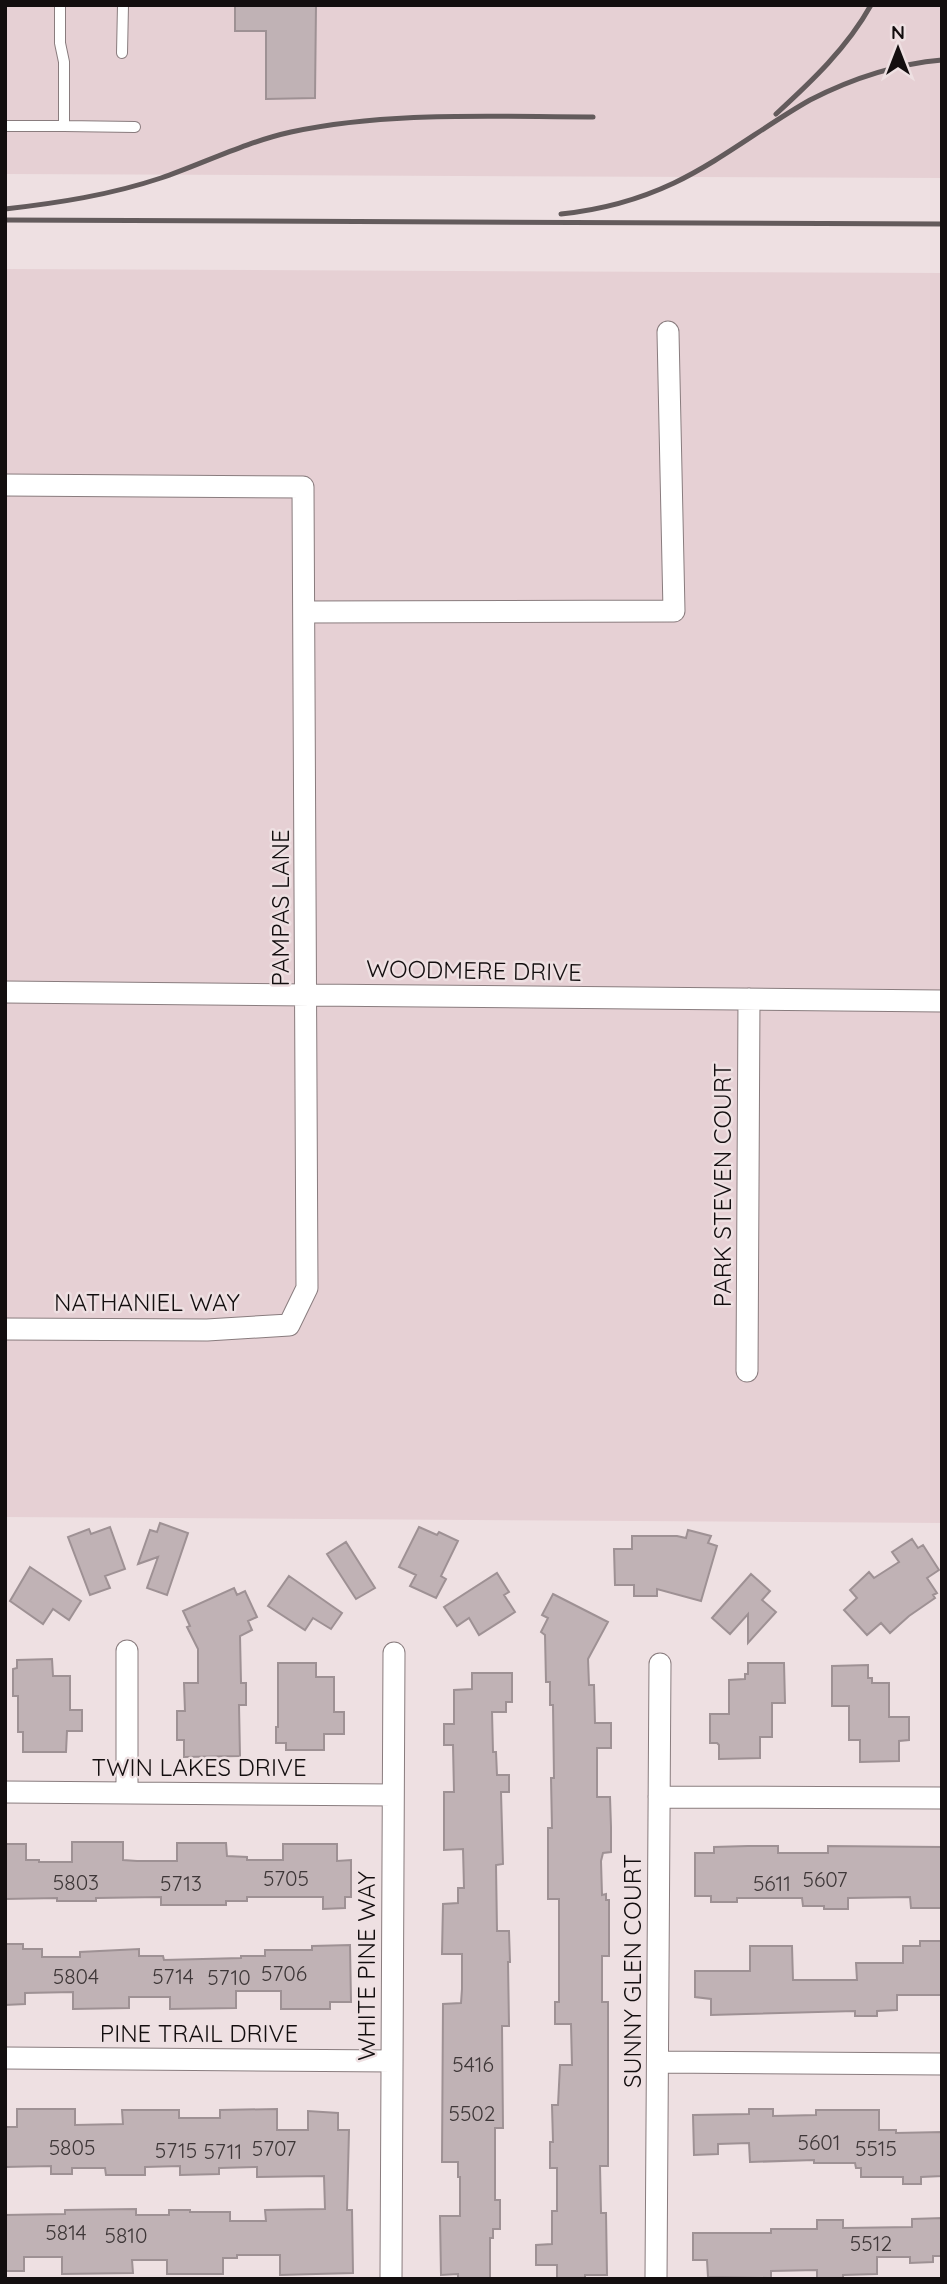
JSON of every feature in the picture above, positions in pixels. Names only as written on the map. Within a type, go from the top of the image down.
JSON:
[{"type":"street","points":[[304,612],[674,611],[668,332]]},
{"type":"street","name":"PAMPAS LANE","points":[[5,485],[303,487],[307,1288],[289,1325]]},
{"type":"street","name":"WOODMERE DRIVE","points":[[5,992],[942,1001]]},
{"type":"street","name":"PARK STEVEN COURT","points":[[747,1371],[749,999]]},
{"type":"street","name":"NATHANIEL WAY","points":[[5,1329],[207,1330],[289,1325]]},
{"type":"street","points":[[127,1651],[127,1793]]},
{"type":"street","name":"WHITE PINE WAY","points":[[391,2279],[394,1653]]},
{"type":"street","name":"SUNNY GLEN COURT","points":[[656,2279],[660,1664]]},
{"type":"street","name":"TWIN LAKES DRIVE","points":[[5,1793],[393,1795]]},
{"type":"street","points":[[659,1797],[942,1798]]},
{"type":"street","name":"PINE TRAIL DRIVE","points":[[5,2058],[392,2061]]},
{"type":"street","points":[[658,2063],[942,2064]]},
{"type":"lane","points":[[60,5],[60,43],[64,62],[64,126]]},
{"type":"lane","points":[[122,53],[123,5]]},
{"type":"lane","points":[[5,126],[135,127]]},
{"type":"shaded area","points":[[5,5],[942,5],[942,178],[5,174]]},
{"type":"shaded area","points":[[5,269],[942,273],[942,1523],[5,1517]]},
{"type":"building","points":[[235,5],[316,5],[315,98],[266,99],[266,31],[235,31]]},
{"type":"building","points":[[160,1523],[188,1533],[167,1595],[147,1588],[158,1557],[138,1564],[150,1530],[157,1532]]},
{"type":"building","points":[[110,1527],[125,1569],[105,1576],[110,1588],[90,1595],[68,1537],[89,1529],[91,1534]]},
{"type":"building","points":[[419,1527],[458,1541],[441,1576],[446,1579],[436,1598],[410,1586],[416,1575],[399,1567]]},
{"type":"building","points":[[688,1530],[711,1536],[708,1543],[717,1546],[701,1601],[657,1589],[657,1596],[634,1596],[634,1585],[615,1585],[614,1549],[632,1549],[632,1536],[686,1538]]},
{"type":"building","points":[[912,1539],[918,1548],[923,1545],[939,1570],[927,1578],[937,1593],[933,1595],[935,1598],[890,1633],[881,1623],[867,1635],[844,1610],[857,1598],[850,1590],[869,1572],[874,1578],[899,1562],[892,1552]]},
{"type":"building","points":[[346,1542],[375,1588],[356,1599],[327,1554]]},
{"type":"building","points":[[30,1567],[81,1601],[69,1620],[53,1609],[43,1624],[10,1601]]},
{"type":"building","points":[[497,1573],[509,1592],[504,1595],[515,1612],[479,1635],[469,1618],[457,1626],[444,1607]]},
{"type":"building","points":[[751,1574],[770,1591],[762,1600],[776,1612],[748,1643],[748,1614],[730,1634],[712,1618]]},
{"type":"building","points":[[289,1576],[342,1613],[331,1629],[313,1618],[305,1630],[268,1606]]},
{"type":"building","points":[[234,1588],[237,1595],[245,1591],[257,1617],[248,1621],[252,1630],[240,1636],[241,1683],[246,1683],[246,1705],[239,1705],[240,1756],[184,1757],[184,1740],[177,1740],[177,1711],[185,1711],[184,1683],[198,1683],[198,1649],[187,1627],[190,1626],[183,1611]]},
{"type":"building","points":[[553,1594],[608,1622],[588,1659],[589,1685],[594,1685],[595,1723],[611,1723],[611,1748],[597,1748],[597,1797],[610,1797],[611,1827],[611,1852],[603,1853],[601,1861],[602,1895],[606,1894],[606,1900],[609,1900],[609,1956],[602,1956],[602,2002],[608,2002],[608,2166],[600,2166],[601,2213],[606,2213],[607,2275],[585,2275],[585,2279],[557,2279],[557,2265],[536,2265],[536,2245],[552,2244],[552,2211],[557,2211],[557,2168],[550,2168],[550,2142],[553,2142],[552,2105],[558,2105],[560,2065],[572,2065],[571,2024],[555,2024],[555,2002],[559,2002],[559,1899],[548,1899],[548,1828],[552,1828],[551,1778],[554,1778],[553,1705],[550,1705],[550,1682],[546,1682],[545,1635],[541,1632],[548,1618],[542,1615]]},
{"type":"building","points":[[52,1659],[53,1676],[70,1676],[70,1710],[82,1710],[82,1731],[67,1731],[66,1752],[23,1752],[23,1732],[18,1732],[18,1696],[13,1696],[13,1669],[17,1668],[17,1660]]},
{"type":"building","points":[[278,1663],[316,1663],[316,1677],[334,1677],[334,1712],[344,1712],[344,1734],[324,1734],[324,1750],[286,1750],[286,1743],[276,1743]]},
{"type":"building","points":[[748,1663],[784,1663],[785,1703],[772,1703],[772,1737],[760,1737],[760,1758],[719,1759],[719,1745],[710,1743],[710,1714],[729,1714],[729,1680],[745,1679]]},
{"type":"building","points":[[868,1665],[868,1678],[872,1678],[872,1683],[889,1683],[889,1717],[909,1717],[909,1740],[899,1741],[899,1761],[860,1762],[860,1740],[849,1740],[849,1706],[832,1706],[832,1666]]},
{"type":"building","points":[[472,1673],[512,1673],[512,1702],[506,1702],[506,1712],[492,1712],[493,1752],[496,1752],[497,1775],[509,1775],[509,1792],[501,1792],[503,1864],[496,1865],[497,1931],[509,1931],[510,1962],[509,2026],[502,2026],[503,2128],[495,2128],[495,2200],[500,2200],[500,2229],[493,2229],[493,2238],[490,2238],[490,2279],[458,2279],[458,2274],[441,2275],[440,2216],[460,2216],[458,2162],[442,2162],[443,2004],[461,2003],[462,1989],[462,1954],[442,1954],[443,1904],[458,1903],[458,1888],[464,1888],[463,1849],[444,1850],[444,1792],[454,1792],[453,1745],[444,1745],[444,1724],[454,1724],[454,1690],[472,1689]]},
{"type":"building","points":[[72,1842],[123,1842],[123,1860],[137,1861],[177,1861],[177,1843],[226,1843],[227,1856],[247,1857],[247,1860],[283,1860],[283,1844],[337,1844],[337,1861],[351,1860],[351,1897],[345,1897],[345,1908],[323,1909],[323,1897],[247,1897],[247,1901],[226,1901],[226,1905],[161,1905],[161,1897],[96,1898],[96,1901],[57,1901],[57,1898],[5,1899],[5,1844],[26,1844],[26,1860],[72,1862]]},
{"type":"building","points":[[778,1846],[778,1853],[828,1853],[828,1846],[942,1847],[942,1908],[911,1908],[910,1897],[848,1898],[848,1909],[824,1909],[824,1906],[803,1906],[802,1898],[737,1898],[737,1902],[711,1902],[711,1896],[695,1896],[695,1853],[714,1853],[714,1847]]},
{"type":"building","points":[[920,1941],[942,1941],[942,1995],[897,1995],[897,2010],[877,2011],[877,2016],[855,2016],[855,2011],[711,2015],[711,1999],[695,1997],[695,1971],[750,1971],[750,1946],[792,1946],[793,1980],[857,1980],[856,1963],[903,1963],[903,1946],[920,1946]]},
{"type":"building","points":[[5,1944],[23,1944],[23,1949],[42,1949],[42,1957],[80,1957],[80,1952],[139,1949],[139,1956],[163,1956],[164,1960],[241,1958],[265,1956],[265,1950],[312,1950],[312,1946],[350,1945],[351,2002],[330,2002],[330,2009],[281,2009],[281,1991],[236,1991],[236,2008],[170,2009],[170,1997],[129,1997],[129,2008],[73,2009],[73,1992],[25,1993],[25,2004],[5,2005]]},
{"type":"building","points":[[17,2109],[75,2109],[75,2125],[123,2124],[122,2110],[179,2110],[179,2118],[220,2118],[220,2110],[277,2109],[277,2130],[308,2130],[308,2111],[338,2113],[338,2130],[349,2130],[347,2210],[352,2210],[353,2273],[280,2275],[280,2255],[237,2255],[237,2258],[223,2258],[223,2274],[167,2274],[167,2260],[132,2260],[133,2273],[62,2274],[62,2257],[24,2257],[24,2271],[5,2271],[5,2215],[65,2214],[65,2210],[136,2209],[136,2215],[169,2215],[169,2210],[190,2210],[230,2212],[230,2221],[266,2221],[265,2210],[325,2209],[324,2176],[257,2177],[257,2167],[219,2168],[219,2174],[180,2175],[180,2166],[145,2167],[145,2175],[106,2175],[105,2168],[72,2168],[72,2174],[51,2174],[51,2166],[5,2167],[5,2127],[17,2127]]},
{"type":"building","points":[[749,2109],[773,2109],[773,2116],[816,2115],[816,2110],[879,2110],[879,2130],[896,2130],[896,2133],[942,2132],[942,2176],[921,2177],[921,2184],[903,2184],[903,2177],[861,2177],[861,2168],[856,2168],[855,2163],[814,2163],[814,2160],[750,2162],[749,2143],[718,2144],[718,2154],[694,2155],[693,2115],[749,2114]]},
{"type":"building","points":[[942,2218],[942,2256],[933,2256],[933,2262],[910,2263],[910,2257],[877,2257],[877,2274],[817,2279],[817,2270],[771,2271],[771,2278],[708,2277],[707,2260],[693,2260],[693,2233],[771,2233],[771,2229],[817,2229],[817,2220],[843,2220],[843,2228],[912,2227],[912,2219]]},
{"type":"railway","points":[[776,114],[840,50],[871,5]]},
{"type":"railway","points":[[561,214],[619,203],[660,189],[692,174],[826,92],[891,69],[942,60]]},
{"type":"railway","points":[[5,209],[123,189],[161,178],[258,141],[328,125],[403,118],[593,117]]},
{"type":"railway","points":[[5,220],[942,224]]}]
